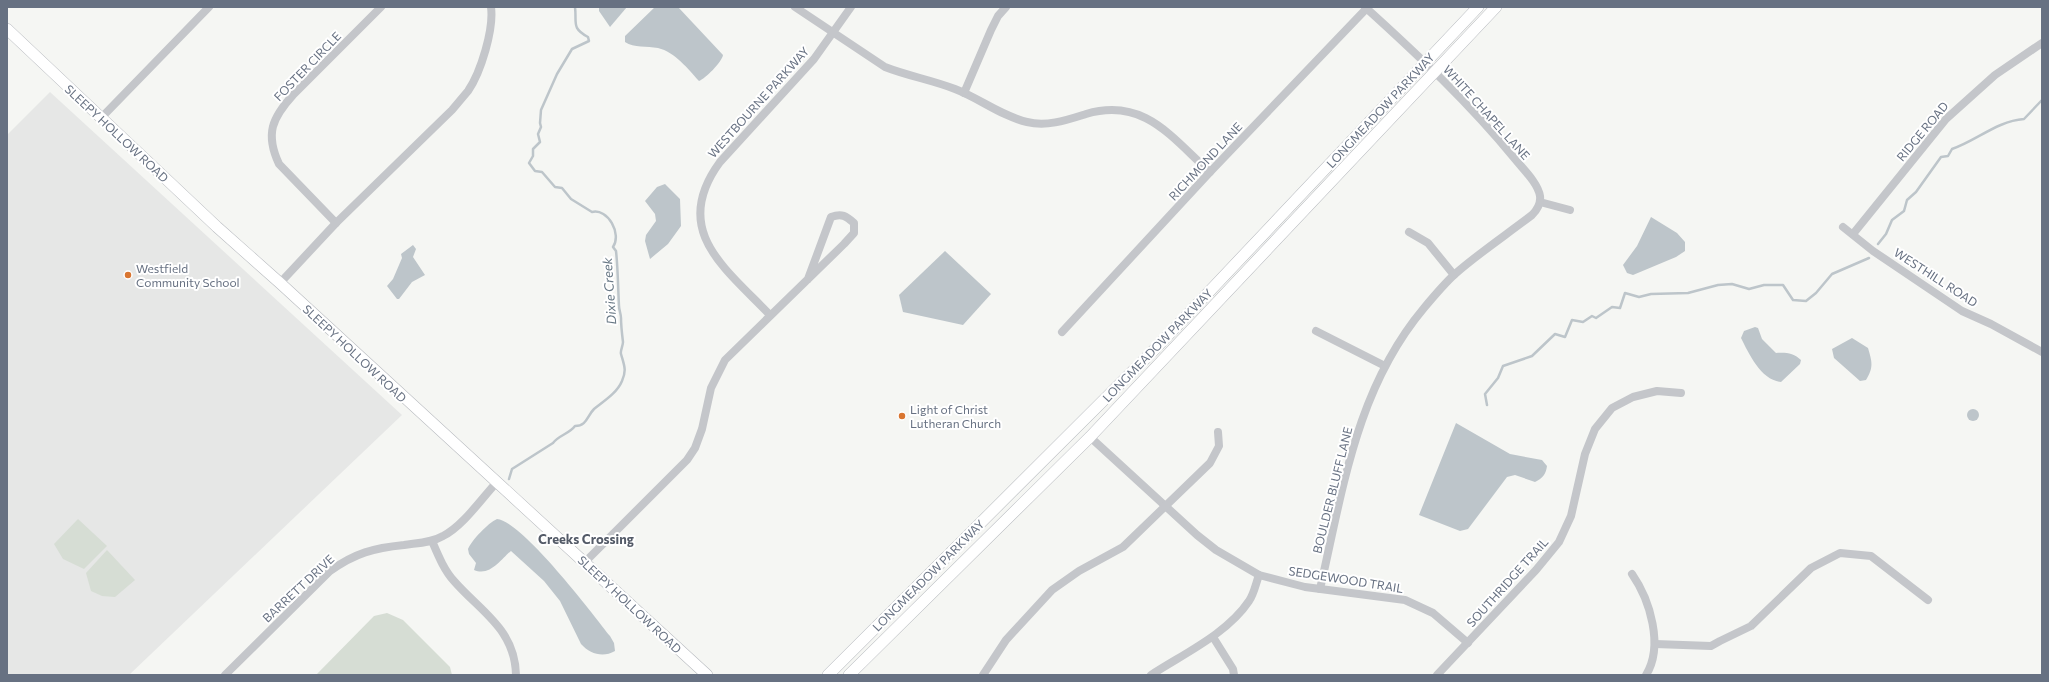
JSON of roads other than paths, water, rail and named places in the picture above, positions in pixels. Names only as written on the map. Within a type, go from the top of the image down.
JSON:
[{"type":"street","points":[[101,118],[210,7]]},
{"type":"street","name":"FOSTER CIRCLE","points":[[336,223],[279,164],[273,152],[271,137],[273,122],[290,99],[381,7]]},
{"type":"street","points":[[280,283],[336,223],[452,110],[469,90],[482,59],[490,32],[490,7]]},
{"type":"street","points":[[795,7],[885,66],[964,93],[1008,116],[1027,122],[1044,124],[1102,110],[1118,109],[1135,113],[1153,121],[1210,172]]},
{"type":"street","name":"WESTBOURNE PARKWAY","points":[[770,315],[719,262],[706,242],[701,220],[702,199],[711,175],[720,162],[814,59],[851,7]]},
{"type":"street","points":[[964,93],[981,57],[991,30],[998,16],[1006,7]]},
{"type":"street","name":"LONGMEADOW PARKWAY","points":[[828,675],[1156,348],[1478,7]]},
{"type":"street","name":"LONGMEADOW PARKWAY","points":[[849,675],[1090,436],[1496,7]]},
{"type":"street","name":"WHITE CHAPEL LANE","points":[[1366,8],[1426,62],[1494,134],[1536,186],[1540,196],[1540,202]]},
{"type":"street","name":"RICHMOND LANE","points":[[1062,332],[1210,172],[1366,8]]},
{"type":"street","name":"SLEEPY HOLLOW ROAD","points":[[7,29],[217,227],[585,562],[706,675]]},
{"type":"street","name":"RIDGE ROAD","points":[[1853,234],[1946,119],[1995,76],[2042,43]]},
{"type":"street","points":[[1540,202],[1570,210]]},
{"type":"street","name":"BOULDER BLUFF LANE","points":[[1320,589],[1353,446],[1364,412],[1385,366],[1414,321],[1454,275],[1532,216],[1538,208],[1540,202]]},
{"type":"street","points":[[585,562],[687,460],[695,448],[702,429],[711,388],[718,371],[725,360],[808,279],[854,233],[854,223],[846,216],[838,214],[831,217],[808,279]]},
{"type":"street","name":"WESTHILL ROAD","points":[[1843,228],[1853,234],[1873,251],[1962,311],[1991,324],[2042,352]]},
{"type":"street","points":[[1409,232],[1414,233],[1428,243],[1454,275]]},
{"type":"street","points":[[1316,331],[1385,366]]},
{"type":"street","name":"SOUTHRIDGE TRAIL","points":[[1438,675],[1559,542],[1571,516],[1585,454],[1595,429],[1612,408],[1633,397],[1657,391],[1681,393]]},
{"type":"street","points":[[985,674],[1006,640],[1052,590],[1079,571],[1123,547],[1166,508],[1210,463],[1219,446],[1218,432]]},
{"type":"street","name":"SEDGEWOOD TRAIL","points":[[1090,436],[1166,508],[1216,550],[1259,575],[1320,589],[1393,598],[1421,606],[1446,622],[1468,643]]},
{"type":"street","name":"BARRETT DRIVE","points":[[225,675],[330,571],[346,559],[383,547],[432,541],[444,536],[454,528],[497,482]]},
{"type":"street","points":[[432,541],[454,581],[498,624],[513,652],[516,675]]},
{"type":"street","points":[[1655,644],[1711,646],[1751,626],[1811,568],[1840,553],[1871,556],[1928,600]]},
{"type":"street","points":[[1632,574],[1649,609],[1655,644],[1647,674]]},
{"type":"street","points":[[1151,675],[1195,646],[1213,637],[1250,600],[1259,575]]},
{"type":"street","points":[[1213,637],[1233,668],[1234,675]]},
{"type":"waterway","name":"Dixie Creek","points":[[509,479],[512,469],[553,443],[575,426],[582,424],[594,409],[617,389],[624,374],[621,353],[623,342],[619,308],[617,258],[616,251],[613,247],[616,235],[615,229],[612,223],[603,214],[592,212],[571,199],[562,188],[555,187],[542,172],[535,171],[529,163],[533,156],[533,149],[540,142],[538,134],[541,127],[541,110],[557,74],[572,49],[589,41],[588,37],[577,28],[575,7]]},
{"type":"waterway","points":[[1878,244],[1886,234],[1892,220],[1904,211],[1907,200],[1916,192],[1941,157],[1948,156],[1952,149],[1996,127],[2005,123],[2024,119],[2042,100]]},
{"type":"waterway","points":[[1487,405],[1485,394],[1498,378],[1503,366],[1532,356],[1555,334],[1565,337],[1572,320],[1583,322],[1592,316],[1596,318],[1612,307],[1620,308],[1625,293],[1639,297],[1651,294],[1688,293],[1718,285],[1732,284],[1749,289],[1764,285],[1783,285],[1793,300],[1806,301],[1816,293],[1832,274],[1869,258]]},
{"type":"place","name":"Westfield Community School","points":[[128,275]]},
{"type":"place","name":"Light of Christ Lutheran Church","points":[[902,416]]},
{"type":"district","name":"Creeks Crossing","points":[[586,539]]}]
